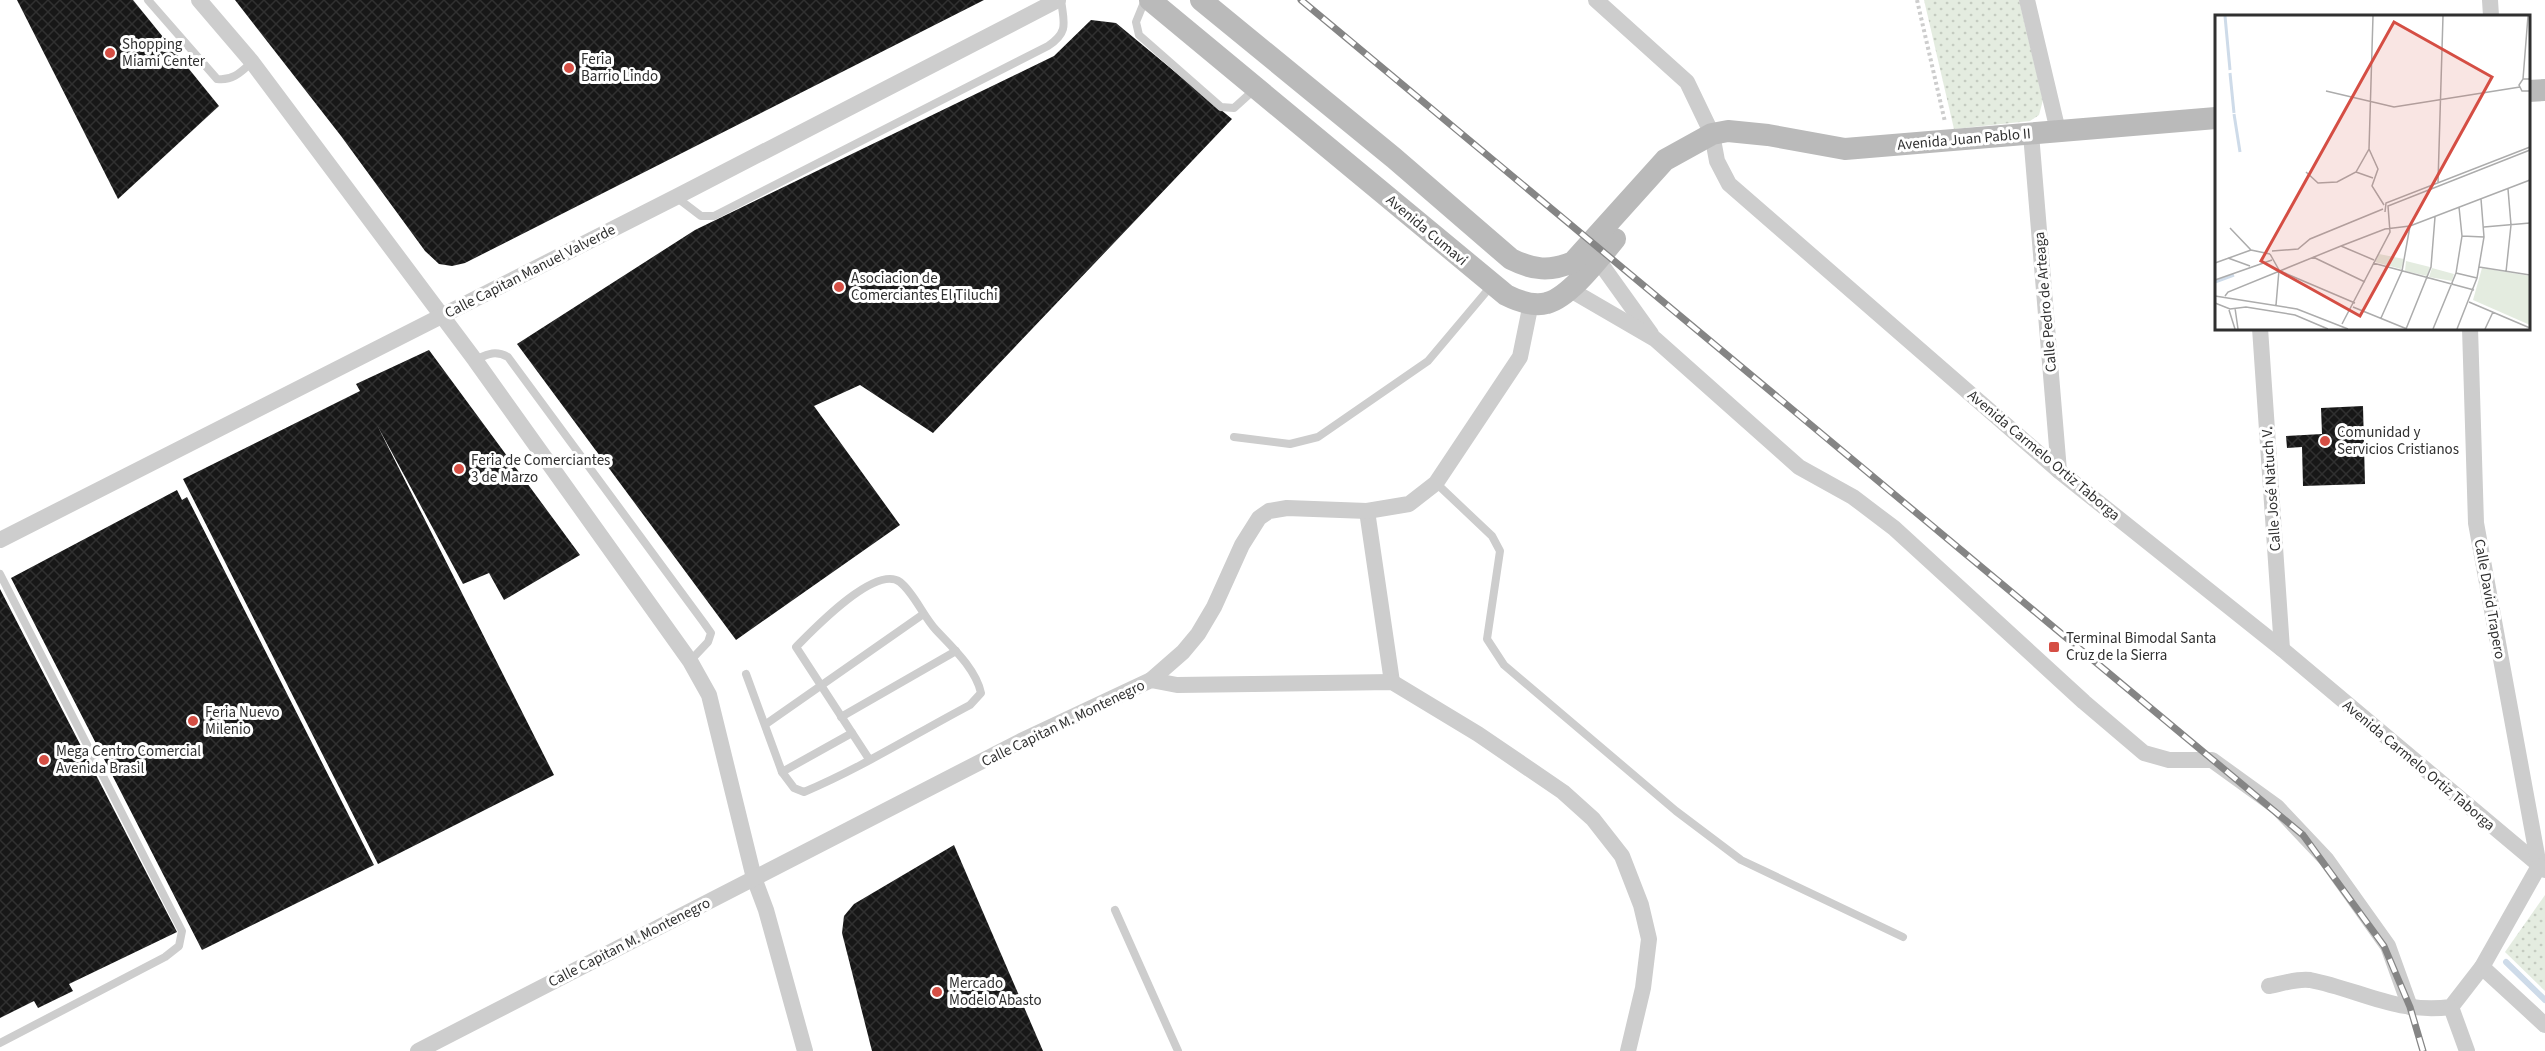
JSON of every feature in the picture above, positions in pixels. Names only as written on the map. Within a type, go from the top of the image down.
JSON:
[{"type":"street","points":[[199,0],[252,62],[475,360],[690,661],[708,694],[754,878],[766,910],[805,1051]]},
{"type":"street","name":"Calle Capitan Manuel Valverde","points":[[0,540],[1059,0]]},
{"type":"street","name":"Avenida Cumavi","points":[[1150,0],[1492,285],[1506,295],[1531,303]]},
{"type":"street","points":[[1201,0],[1394,158],[1511,259],[1526,267],[1544,270],[1573,262],[1665,160],[1690,144],[1712,134]]},
{"type":"street","name":"Avenida Carmelo Ortiz Taborga","points":[[1596,0],[1687,82],[1712,134],[1717,161],[1729,184],[2059,471],[2282,649],[2543,866]]},
{"type":"street","points":[[2027,0],[2058,132]]},
{"type":"street","points":[[2490,0],[2492,15]]},
{"type":"street","points":[[2530,91],[2545,90]]},
{"type":"street","name":"Avenida Juan Pablo II","points":[[1712,134],[1728,132],[1768,135],[1845,149],[2215,118]]},
{"type":"street","name":"Calle Pedro de Arteaga","points":[[2031,134],[2059,471]]},
{"type":"street","points":[[1151,680],[1183,652],[1198,634],[1214,607],[1242,545],[1259,518],[1269,511],[1287,508],[1367,510],[1409,504],[1436,483],[1520,357],[1531,303],[1546,304],[1569,289],[1598,260],[1676,170],[1690,144]]},
{"type":"street","points":[[1372,185],[1394,158]]},
{"type":"street","points":[[1598,260],[1655,339]]},
{"type":"street","points":[[1569,289],[1655,339],[1799,467],[1853,497],[1894,528],[2084,702],[2144,753],[2169,760],[2212,760],[2277,807],[2326,859],[2388,946],[2410,1007]]},
{"type":"street","name":"Calle José Natuch V.","points":[[2260,330],[2282,649]]},
{"type":"street","name":"Calle David Trapero","points":[[2470,330],[2476,523],[2543,866]]},
{"type":"street","points":[[1367,510],[1392,682],[1478,734],[1563,792],[1593,819],[1622,856],[1641,906],[1649,939],[1643,988],[1628,1051]]},
{"type":"street","name":"Calle Capitan M. Montenegro","points":[[418,1051],[1021,741],[1151,680],[1177,685],[1392,682]]},
{"type":"street","points":[[2269,986],[2308,979],[2372,1000],[2427,1010],[2451,1007],[2482,967],[2543,866]]},
{"type":"street","points":[[2482,967],[2545,1025]]},
{"type":"street","points":[[2451,1007],[2468,1051]]},
{"type":"lane","points":[[148,0],[217,79],[227,80],[234,77],[252,62]]},
{"type":"lane","points":[[676,197],[700,216],[714,216],[1048,46],[1060,38],[1065,27],[1059,0]]},
{"type":"lane","points":[[1145,0],[1136,22],[1139,35],[1221,107],[1234,108],[1256,88]]},
{"type":"lane","points":[[1234,437],[1290,444],[1318,437],[1428,361],[1492,285]]},
{"type":"lane","points":[[475,360],[491,353],[500,353],[508,357],[704,623],[711,633],[708,642],[690,661]]},
{"type":"lane","points":[[1436,483],[1492,536],[1500,551],[1487,639],[1504,665],[1676,811],[1741,860],[1903,937]]},
{"type":"lane","points":[[0,574],[182,931],[179,946],[165,957],[0,1043]]},
{"type":"lane","points":[[746,674],[782,772],[794,788],[804,792],[869,759],[970,705],[981,693],[979,684],[956,651],[922,615],[908,590],[898,581],[888,578],[873,583],[837,607],[796,647],[869,759]]},
{"type":"lane","points":[[766,724],[922,615]]},
{"type":"lane","points":[[841,717],[956,651]]},
{"type":"lane","points":[[782,772],[852,733]]},
{"type":"lane","points":[[1115,910],[1178,1051]]},
{"type":"path","points":[[1917,0],[1935,73],[1948,141]]},
{"type":"shaded area","points":[[1924,0],[2019,0],[2043,100],[2039,115],[2030,121],[1954,129]]},
{"type":"shaded area","points":[[2545,895],[2545,991],[2505,952]]},
{"type":"building","name":"Shopping Miami Center","points":[[17,0],[133,0],[219,106],[118,199]]},
{"type":"building","name":"Feria Barrio Lindo","points":[[235,0],[984,0],[465,263],[452,266],[439,264],[425,251],[341,136]]},
{"type":"building","name":"Asociacion de Comerciantes El Tiluchi","points":[[1091,20],[1116,23],[1232,119],[933,433],[860,385],[814,406],[900,525],[736,640],[517,344],[695,230],[1054,56]]},
{"type":"building","points":[[429,350],[580,555],[504,600],[489,573],[463,584],[377,425],[554,775],[378,864],[183,479],[360,391],[356,384]]},
{"type":"building","name":"Comunidad y Servicios Cristianos","points":[[2363,406],[2365,484],[2303,486],[2302,447],[2287,448],[2286,436],[2322,434],[2321,408]]},
{"type":"building","name":"Feria Nuevo Milenio","points":[[177,490],[182,500],[187,497],[374,865],[202,950],[11,578]]},
{"type":"building","name":"Mega Centro Comercial Avenida Brasil","points":[[0,589],[177,932],[69,984],[73,991],[38,1008],[34,1001],[0,1018]]},
{"type":"building","name":"Mercado Modelo Abasto","points":[[954,845],[1043,1051],[872,1051],[842,933],[844,916],[854,904]]},
{"type":"waterway","points":[[2506,962],[2545,1000]]},
{"type":"railway","points":[[1301,0],[2303,835],[2384,946],[2410,1007],[2423,1051]]},
{"type":"place","name":"Shopping Miami Center","points":[[110,53]]},
{"type":"place","name":"Feria Barrio Lindo","points":[[569,68]]},
{"type":"place","name":"Asociacion de Comerciantes El Tiluchi","points":[[839,287]]},
{"type":"place","name":"Comunidad y Servicios Cristianos","points":[[2325,441]]},
{"type":"place","name":"Feria de Comerciantes 3 de Marzo","points":[[459,469]]},
{"type":"place","name":"Terminal Bimodal Santa Cruz de la Sierra","points":[[2054,647]]},
{"type":"place","name":"Feria Nuevo Milenio","points":[[193,721]]},
{"type":"place","name":"Mega Centro Comercial Avenida Brasil","points":[[44,760]]},
{"type":"place","name":"Mercado Modelo Abasto","points":[[937,992]]}]
